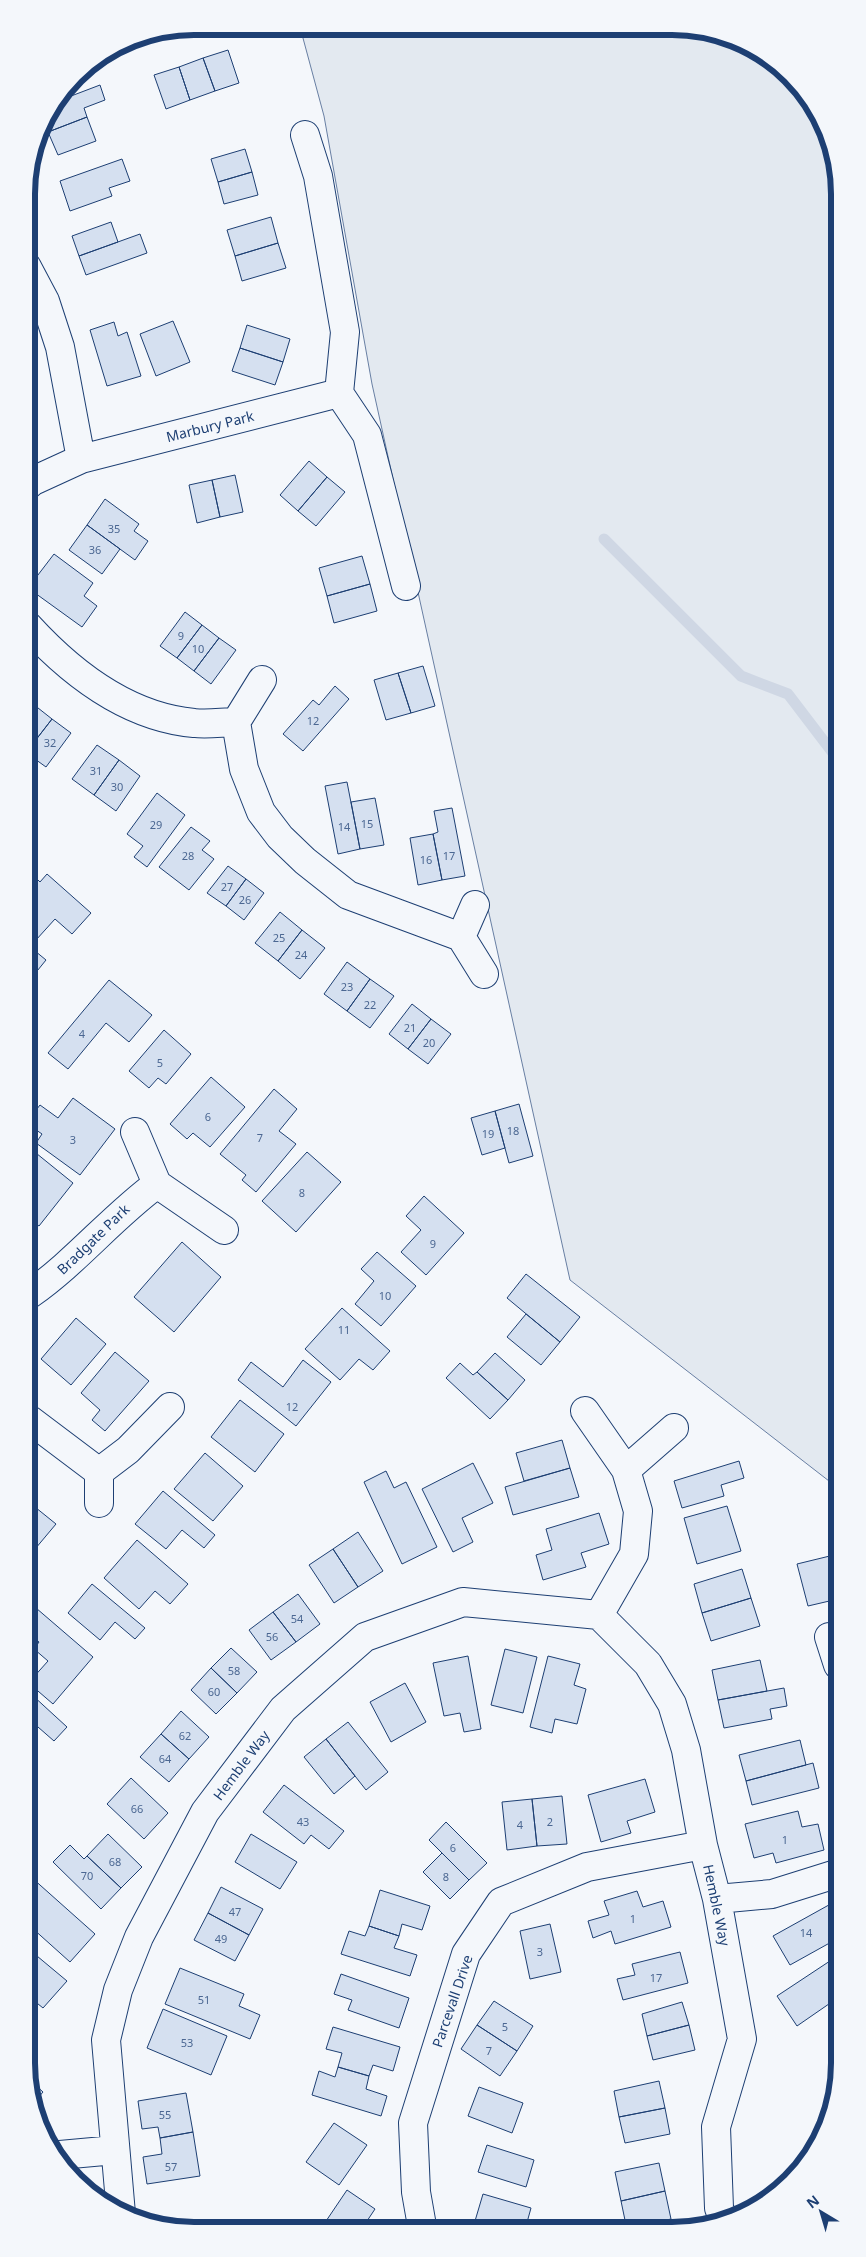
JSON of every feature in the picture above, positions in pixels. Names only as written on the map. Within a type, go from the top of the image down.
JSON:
[{"type":"street","points":[[305,135],[318,176],[345,332],[339,393],[367,435],[406,586]]},
{"type":"street","points":[[35,282],[45,301],[60,347],[81,459]]},
{"type":"street","name":"Marbury Park","points":[[35,480],[81,459],[339,393]]},
{"type":"street","points":[[35,634],[86,680],[140,711],[194,723],[236,722]]},
{"type":"street","points":[[262,680],[236,722],[244,769],[261,812],[280,837],[305,861],[348,895],[461,937],[484,974]]},
{"type":"street","points":[[461,937],[475,905]]},
{"type":"street","points":[[136,1132],[157,1184],[224,1230]]},
{"type":"street","name":"Bradgate Park","points":[[35,1290],[57,1275],[132,1202],[157,1184]]},
{"type":"street","points":[[99,1472],[128,1450],[170,1407]]},
{"type":"street","points":[[585,1411],[626,1470],[638,1511],[634,1554],[599,1614]]},
{"type":"street","points":[[35,1424],[99,1472]]},
{"type":"street","points":[[626,1470],[674,1428]]},
{"type":"street","points":[[99,1472],[99,1503]]},
{"type":"street","name":"Hemble Way","points":[[120,2204],[106,2040],[118,1990],[140,1937],[204,1812],[283,1709],[365,1638],[462,1602],[599,1614],[648,1664],[672,1704],[686,1750],[703,1845],[717,1899],[742,2039],[716,2127],[719,2208],[721,2214]]},
{"type":"street","points":[[829,1637],[831,1643]]},
{"type":"street","name":"Parcevall Drive","points":[[421,2222],[416,2192],[412,2124],[466,1954],[501,1902],[587,1866],[703,1845]]},
{"type":"street","points":[[717,1899],[772,1894],[831,1876]]},
{"type":"street","points":[[64,2154],[115,2150]]},
{"type":"shaded area","points":[[302,35],[682,35],[723,43],[751,56],[769,68],[798,97],[819,133],[830,173],[831,194],[831,1483],[570,1280],[372,384],[324,116]]},
{"type":"building","points":[[228,50],[239,83],[215,91],[203,58]]},
{"type":"building","points":[[203,58],[215,91],[190,100],[179,67]]},
{"type":"building","points":[[179,67],[190,100],[166,109],[154,75]]},
{"type":"building","points":[[100,85],[105,100],[84,108],[87,117],[48,132],[51,124],[68,97]]},
{"type":"building","points":[[87,117],[96,141],[58,155],[48,132]]},
{"type":"building","points":[[245,149],[252,172],[218,182],[211,159]]},
{"type":"building","points":[[122,159],[130,181],[109,188],[112,196],[70,211],[60,181]]},
{"type":"building","points":[[252,172],[258,195],[224,204],[218,182]]},
{"type":"building","points":[[271,217],[278,243],[235,256],[227,230]]},
{"type":"building","points":[[111,222],[118,242],[79,256],[72,236]]},
{"type":"building","points":[[140,234],[147,253],[86,275],[79,256]]},
{"type":"building","points":[[278,243],[286,268],[242,281],[235,256]]},
{"type":"building","points":[[173,321],[190,362],[156,376],[140,334]]},
{"type":"building","points":[[114,322],[118,336],[127,332],[141,376],[107,386],[90,330]]},
{"type":"building","points":[[247,325],[290,339],[283,362],[240,348]]},
{"type":"building","points":[[240,348],[283,362],[275,385],[232,371]]},
{"type":"building","points":[[309,461],[327,477],[298,511],[280,495]]},
{"type":"building","points":[[235,475],[243,512],[220,517],[212,480]]},
{"type":"building","points":[[327,477],[345,492],[316,526],[298,511]]},
{"type":"building","points":[[212,480],[220,517],[197,523],[189,485]]},
{"type":"building","points":[[105,499],[139,524],[134,531],[148,541],[135,560],[87,525]]},
{"type":"building","points":[[87,525],[120,549],[102,574],[69,550]]},
{"type":"building","points":[[54,554],[93,583],[84,596],[97,606],[82,627],[35,593],[35,579]]},
{"type":"building","points":[[362,556],[370,584],[327,596],[319,568]]},
{"type":"building","points":[[370,584],[377,611],[334,623],[327,596]]},
{"type":"building","points":[[185,612],[202,625],[177,658],[160,646]]},
{"type":"building","points":[[202,625],[219,638],[194,671],[177,658]]},
{"type":"building","points":[[219,638],[236,650],[211,684],[194,671]]},
{"type":"building","points":[[423,666],[435,706],[411,713],[398,673]]},
{"type":"building","points":[[398,673],[411,713],[386,720],[374,680]]},
{"type":"building","points":[[335,686],[349,699],[303,751],[283,734],[313,700],[319,705]]},
{"type":"building","points":[[35,706],[52,719],[35,741]]},
{"type":"building","points":[[52,719],[71,733],[46,767],[35,759],[35,741]]},
{"type":"building","points":[[97,745],[119,760],[94,795],[72,779]]},
{"type":"building","points":[[119,760],[140,776],[116,811],[94,795]]},
{"type":"building","points":[[347,782],[360,849],[338,854],[325,786]]},
{"type":"building","points":[[157,793],[185,815],[147,867],[134,857],[143,846],[127,834]]},
{"type":"building","points":[[375,798],[384,845],[360,849],[351,802]]},
{"type":"building","points":[[452,808],[465,876],[442,880],[433,834],[438,832],[434,811]]},
{"type":"building","points":[[191,827],[210,841],[202,850],[214,859],[189,890],[159,867]]},
{"type":"building","points":[[433,834],[442,880],[418,885],[410,838]]},
{"type":"building","points":[[228,866],[246,879],[226,906],[207,893]]},
{"type":"building","points":[[47,874],[91,913],[72,934],[55,919],[36,940],[35,877],[40,882]]},
{"type":"building","points":[[246,879],[264,893],[244,920],[226,906]]},
{"type":"building","points":[[280,912],[302,930],[278,961],[255,943]]},
{"type":"building","points":[[302,930],[325,948],[300,979],[278,961]]},
{"type":"building","points":[[35,951],[46,960],[35,974]]},
{"type":"building","points":[[347,962],[370,979],[347,1011],[324,994]]},
{"type":"building","points":[[370,979],[394,996],[370,1028],[347,1011]]},
{"type":"building","points":[[109,980],[152,1015],[129,1042],[106,1023],[68,1069],[48,1053]]},
{"type":"building","points":[[412,1004],[431,1019],[408,1049],[389,1034]]},
{"type":"building","points":[[431,1019],[451,1034],[428,1064],[408,1049]]},
{"type":"building","points":[[164,1030],[191,1054],[166,1084],[158,1078],[149,1088],[129,1071]]},
{"type":"building","points":[[211,1077],[245,1107],[210,1147],[193,1133],[187,1139],[170,1124]]},
{"type":"building","points":[[274,1089],[297,1109],[279,1131],[296,1144],[256,1192],[242,1180],[246,1175],[220,1154]]},
{"type":"building","points":[[73,1098],[115,1129],[80,1175],[36,1143],[42,1134],[35,1129],[35,1111],[40,1105],[58,1118]]},
{"type":"building","points":[[519,1104],[533,1156],[509,1163],[495,1111]]},
{"type":"building","points":[[495,1111],[505,1148],[482,1155],[471,1118]]},
{"type":"building","points":[[35,1152],[73,1183],[39,1226],[35,1223]]},
{"type":"building","points":[[307,1152],[341,1182],[296,1232],[262,1201]]},
{"type":"building","points":[[424,1196],[464,1233],[426,1275],[401,1252],[421,1230],[406,1216]]},
{"type":"building","points":[[182,1242],[221,1277],[174,1332],[134,1297]]},
{"type":"building","points":[[377,1252],[416,1286],[381,1326],[355,1304],[374,1281],[361,1269]]},
{"type":"building","points":[[526,1274],[580,1317],[560,1342],[507,1298]]},
{"type":"building","points":[[342,1308],[390,1351],[373,1370],[359,1359],[340,1380],[305,1349]]},
{"type":"building","points":[[526,1314],[560,1342],[541,1365],[507,1337]]},
{"type":"building","points":[[76,1318],[106,1344],[71,1385],[41,1359]]},
{"type":"building","points":[[115,1352],[149,1381],[105,1431],[92,1420],[100,1410],[81,1393]]},
{"type":"building","points":[[495,1353],[525,1380],[508,1400],[477,1372]]},
{"type":"building","points":[[303,1360],[331,1382],[296,1426],[238,1380],[251,1362],[283,1387]]},
{"type":"building","points":[[460,1363],[473,1375],[477,1372],[508,1400],[490,1419],[446,1378]]},
{"type":"building","points":[[240,1400],[284,1434],[255,1472],[211,1437]]},
{"type":"building","points":[[562,1440],[570,1468],[524,1481],[516,1453]]},
{"type":"building","points":[[205,1453],[243,1486],[213,1521],[174,1489]]},
{"type":"building","points":[[739,1461],[744,1478],[721,1485],[724,1496],[682,1508],[674,1481]]},
{"type":"building","points":[[473,1463],[493,1503],[462,1518],[473,1542],[453,1552],[422,1489]]},
{"type":"building","points":[[570,1468],[579,1497],[513,1515],[505,1487]]},
{"type":"building","points":[[386,1471],[394,1488],[406,1482],[437,1547],[402,1564],[364,1482]]},
{"type":"building","points":[[163,1491],[215,1535],[204,1548],[182,1530],[166,1549],[135,1524]]},
{"type":"building","points":[[727,1506],[741,1551],[697,1564],[684,1518]]},
{"type":"building","points":[[35,1507],[56,1524],[35,1549]]},
{"type":"building","points":[[599,1513],[609,1544],[581,1553],[586,1567],[543,1580],[536,1555],[552,1550],[546,1529]]},
{"type":"building","points":[[358,1532],[383,1571],[358,1587],[333,1549]]},
{"type":"building","points":[[137,1540],[188,1584],[170,1604],[155,1591],[139,1609],[104,1578]]},
{"type":"building","points":[[333,1549],[358,1587],[334,1603],[309,1565]]},
{"type":"building","points":[[831,1556],[831,1601],[808,1606],[797,1564]]},
{"type":"building","points":[[742,1569],[751,1598],[702,1613],[694,1584]]},
{"type":"building","points":[[92,1584],[145,1628],[135,1639],[115,1622],[100,1640],[68,1613]]},
{"type":"building","points":[[298,1594],[320,1624],[296,1642],[273,1612]]},
{"type":"building","points":[[751,1598],[760,1626],[711,1641],[702,1613]]},
{"type":"building","points":[[35,1609],[93,1657],[53,1704],[35,1688],[35,1676],[48,1661],[35,1650],[39,1642],[35,1639]]},
{"type":"building","points":[[273,1612],[296,1642],[271,1660],[249,1630]]},
{"type":"building","points":[[231,1648],[257,1672],[237,1693],[211,1668]]},
{"type":"building","points":[[505,1649],[537,1657],[523,1713],[491,1705]]},
{"type":"building","points":[[468,1656],[481,1729],[464,1732],[460,1713],[444,1716],[433,1663]]},
{"type":"building","points":[[548,1656],[580,1664],[574,1685],[586,1689],[577,1724],[555,1719],[552,1733],[530,1727]]},
{"type":"building","points":[[760,1660],[767,1691],[718,1700],[712,1670]]},
{"type":"building","points":[[211,1668],[237,1693],[216,1714],[191,1690]]},
{"type":"building","points":[[405,1683],[426,1722],[391,1742],[370,1702]]},
{"type":"building","points":[[784,1688],[787,1706],[770,1709],[772,1719],[724,1728],[718,1700]]},
{"type":"building","points":[[35,1698],[67,1727],[54,1741],[38,1727],[35,1730]]},
{"type":"building","points":[[181,1711],[209,1737],[189,1759],[161,1734]]},
{"type":"building","points":[[348,1722],[388,1772],[366,1790],[326,1739]]},
{"type":"building","points":[[161,1734],[189,1759],[169,1782],[140,1757]]},
{"type":"building","points":[[326,1739],[355,1776],[334,1794],[304,1757]]},
{"type":"building","points":[[800,1740],[806,1765],[746,1781],[739,1755]]},
{"type":"building","points":[[813,1763],[819,1788],[752,1805],[746,1781]]},
{"type":"building","points":[[131,1778],[168,1813],[144,1839],[107,1804]]},
{"type":"building","points":[[645,1779],[655,1812],[627,1821],[631,1833],[601,1842],[588,1795]]},
{"type":"building","points":[[284,1785],[344,1831],[329,1849],[311,1835],[304,1844],[263,1812]]},
{"type":"building","points":[[562,1796],[567,1844],[537,1846],[532,1799]]},
{"type":"building","points":[[532,1799],[537,1846],[507,1850],[502,1802]]},
{"type":"building","points":[[798,1811],[802,1827],[818,1824],[824,1850],[776,1863],[773,1853],[754,1858],[745,1824]]},
{"type":"building","points":[[446,1822],[487,1863],[469,1880],[429,1840]]},
{"type":"building","points":[[108,1834],[142,1867],[121,1888],[87,1856]]},
{"type":"building","points":[[251,1834],[297,1862],[280,1889],[235,1862]]},
{"type":"building","points":[[70,1845],[84,1859],[87,1856],[121,1888],[101,1909],[53,1862]]},
{"type":"building","points":[[442,1853],[469,1880],[450,1899],[423,1872]]},
{"type":"building","points":[[35,1881],[95,1934],[70,1962],[35,1931]]},
{"type":"building","points":[[221,1887],[263,1909],[249,1935],[208,1913]]},
{"type":"building","points":[[380,1890],[430,1906],[422,1930],[402,1924],[399,1936],[369,1926]]},
{"type":"building","points":[[637,1891],[643,1907],[663,1901],[671,1927],[615,1944],[611,1931],[593,1938],[588,1921],[609,1915],[604,1901]]},
{"type":"building","points":[[831,1904],[831,1927],[829,1928],[831,1942],[790,1965],[773,1936]]},
{"type":"building","points":[[208,1913],[249,1935],[235,1961],[194,1940]]},
{"type":"building","points":[[550,1924],[561,1972],[530,1979],[520,1931]]},
{"type":"building","points":[[369,1926],[399,1936],[394,1948],[417,1955],[410,1976],[341,1954],[349,1931],[365,1936]]},
{"type":"building","points":[[680,1952],[688,1983],[623,2000],[617,1979],[635,1975],[632,1964]]},
{"type":"building","points":[[35,1954],[67,1981],[43,2008],[35,2001]]},
{"type":"building","points":[[831,1960],[831,2003],[797,2026],[777,1996]]},
{"type":"building","points":[[180,1968],[244,1994],[239,2006],[260,2015],[250,2039],[165,2004]]},
{"type":"building","points":[[341,1974],[409,1998],[399,2028],[348,2010],[352,2000],[334,1994]]},
{"type":"building","points":[[494,2001],[533,2026],[517,2051],[477,2025]]},
{"type":"building","points":[[682,2002],[689,2025],[647,2036],[642,2014]]},
{"type":"building","points":[[163,2009],[227,2036],[211,2075],[147,2048]]},
{"type":"building","points":[[477,2025],[517,2051],[500,2076],[461,2049]]},
{"type":"building","points":[[689,2025],[695,2050],[653,2060],[647,2036]]},
{"type":"building","points":[[333,2027],[400,2047],[393,2071],[373,2065],[369,2076],[338,2067],[342,2053],[326,2049]]},
{"type":"building","points":[[338,2067],[369,2076],[366,2089],[387,2096],[381,2116],[312,2095],[319,2071],[335,2077]]},
{"type":"building","points":[[659,2081],[665,2108],[619,2117],[614,2091]]},
{"type":"building","points":[[36,2086],[43,2092],[39,2097]]},
{"type":"building","points":[[479,2087],[523,2103],[512,2133],[468,2116]]},
{"type":"building","points":[[186,2093],[193,2132],[160,2138],[158,2127],[142,2129],[138,2101]]},
{"type":"building","points":[[665,2108],[670,2134],[625,2143],[619,2117]]},
{"type":"building","points":[[334,2123],[367,2145],[339,2185],[306,2162]]},
{"type":"building","points":[[193,2132],[200,2176],[147,2184],[143,2157],[162,2154],[160,2138]]},
{"type":"building","points":[[487,2145],[534,2160],[526,2187],[478,2172]]},
{"type":"building","points":[[659,2163],[665,2191],[621,2201],[615,2172]]},
{"type":"building","points":[[347,2190],[375,2209],[366,2222],[325,2222]]},
{"type":"building","points":[[665,2191],[671,2219],[658,2222],[625,2222],[621,2201]]},
{"type":"building","points":[[483,2194],[531,2208],[527,2222],[475,2221]]},
{"type":"waterway","points":[[604,539],[741,676],[788,694],[831,750]]}]
